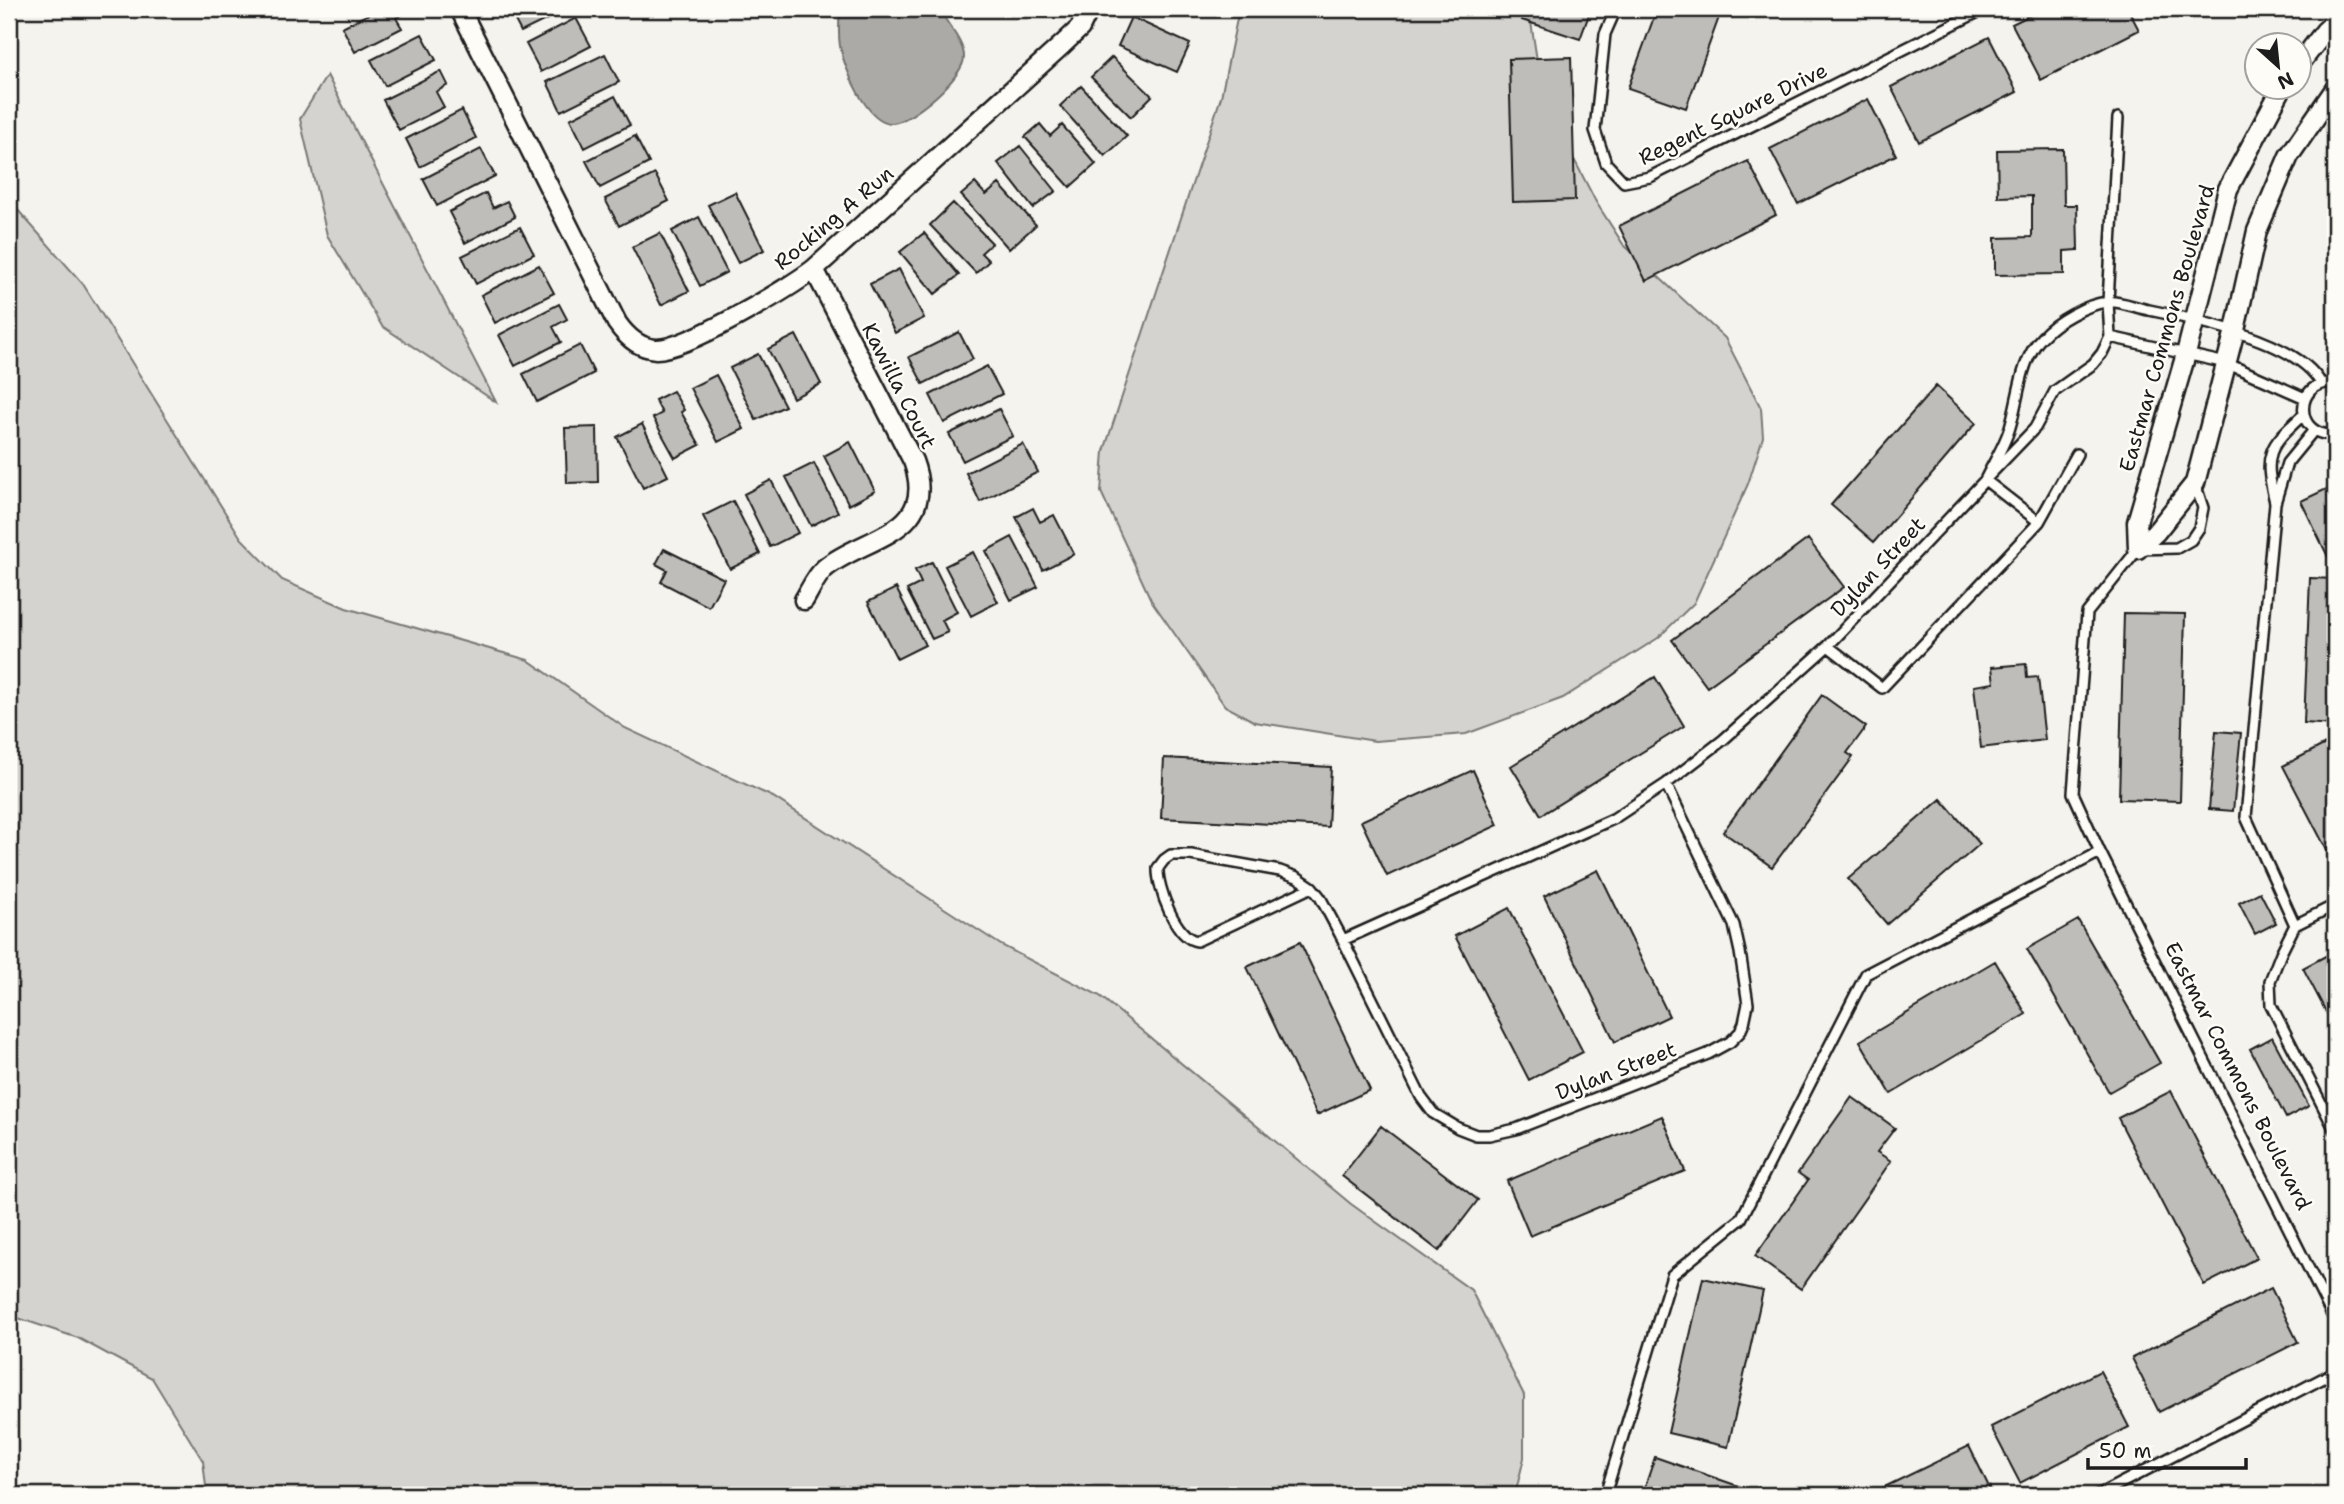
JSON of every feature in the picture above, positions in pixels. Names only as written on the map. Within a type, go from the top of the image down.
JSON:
[{"type":"street","name":"Rocking A Run","points":[[460,9],[617,323],[631,339],[649,348],[675,346],[780,292],[814,269],[1062,45],[1080,27],[1089,9]]},
{"type":"street","points":[[2312,48],[2335,22]]},
{"type":"street","name":"Eastmar Commons Boulevard","points":[[2138,550],[2195,483],[2235,330],[2257,231],[2289,156],[2335,89]]},
{"type":"street","name":"Eastmar Commons Boulevard","points":[[2138,550],[2137,522],[2196,320],[2228,189],[2275,102]]},
{"type":"street","name":"Kawilla Court","points":[[804,600],[825,569],[892,532],[907,520],[915,503],[919,482],[913,461],[814,269]]},
{"type":"lane","name":"Regent Square Drive","points":[[1616,9],[1605,34],[1595,130],[1606,163],[1624,181],[1650,177],[1984,9]]},
{"type":"lane","points":[[2118,118],[2108,302],[2110,337],[2226,363],[2305,398]]},
{"type":"lane","points":[[2108,302],[2235,330],[2301,361],[2315,373],[2321,384]]},
{"type":"lane","name":"Dylan Street","points":[[1985,480],[2010,428],[2025,369],[2040,338],[2056,323],[2108,302]]},
{"type":"lane","name":"Dylan Street","points":[[1343,940],[1613,819],[1666,784],[1732,732],[1828,646],[2020,446],[2035,428],[2055,390],[2093,364],[2110,337]]},
{"type":"lane","points":[[2276,503],[2268,474],[2269,453],[2284,432],[2303,415],[2305,398],[2316,386],[2335,383]]},
{"type":"lane","points":[[2303,415],[2314,430],[2323,434],[2335,433]]},
{"type":"lane","points":[[2295,925],[2246,817],[2276,503],[2287,463],[2314,430]]},
{"type":"lane","points":[[1828,646],[1881,688],[2039,522],[2077,454]]},
{"type":"lane","points":[[1985,480],[2039,522]]},
{"type":"lane","points":[[2138,550],[2177,548],[2191,540],[2199,528],[2203,508],[2195,483]]},
{"type":"lane","name":"Eastmar Commons Boulevard","points":[[2138,550],[2087,613],[2073,793],[2335,1321]]},
{"type":"lane","name":"Dylan Street","points":[[1312,887],[1321,897],[1421,1097],[1433,1112],[1458,1128],[1476,1135],[1516,1129],[1708,1054],[1730,1042],[1740,1032],[1744,1023],[1748,1004],[1734,925],[1666,784]]},
{"type":"lane","points":[[1605,1495],[1672,1275],[1741,1219],[1866,974],[2100,852]]},
{"type":"lane","points":[[1171,855],[1191,855],[1280,871],[1297,877],[1312,887],[1197,942],[1189,940],[1181,933],[1159,886],[1158,868],[1171,855]]},
{"type":"lane","points":[[2335,905],[2295,925],[2270,981],[2271,1005],[2335,1130]]},
{"type":"lane","points":[[2098,1495],[2335,1372]]},
{"type":"shaded area","points":[[840,9],[940,9],[961,44],[964,56],[962,65],[947,86],[923,107],[900,121],[882,121],[865,104],[846,67],[839,41]]},
{"type":"shaded area","points":[[1239,9],[1529,9],[1543,99],[1596,202],[1623,244],[1725,338],[1761,408],[1763,437],[1748,484],[1694,603],[1658,638],[1563,698],[1466,734],[1375,741],[1255,722],[1225,706],[1151,600],[1101,492],[1104,451],[1221,97]]},
{"type":"shaded area","points":[[327,75],[496,402],[382,326],[327,235],[300,119]]},
{"type":"shaded area","points":[[9,200],[83,284],[241,538],[282,580],[346,608],[528,660],[625,728],[773,797],[1001,945],[1100,996],[1351,1204],[1471,1290],[1524,1395],[1524,1458],[1515,1495],[207,1495],[203,1461],[152,1378],[78,1338],[9,1315]]},
{"type":"building","points":[[379,9],[411,10],[396,18],[402,28],[355,52],[342,27]]},
{"type":"building","points":[[509,9],[568,9],[521,32]]},
{"type":"building","points":[[1133,9],[1188,9],[1188,14],[1133,12]]},
{"type":"building","points":[[1526,9],[1591,9],[1580,39],[1522,20]]},
{"type":"building","points":[[1657,9],[1722,9],[1686,108],[1628,88]]},
{"type":"building","points":[[2043,9],[2128,9],[2139,30],[2041,80],[2012,24]]},
{"type":"building","points":[[1131,17],[1190,44],[1177,72],[1118,46]]},
{"type":"building","points":[[576,18],[591,46],[541,72],[526,44]]},
{"type":"building","points":[[422,34],[436,60],[385,86],[371,60]]},
{"type":"building","points":[[1989,37],[2017,92],[1919,142],[1891,87]]},
{"type":"building","points":[[605,54],[619,82],[561,111],[547,82]]},
{"type":"building","points":[[1112,57],[1152,96],[1131,117],[1091,77]]},
{"type":"building","points":[[1571,57],[1575,200],[1513,202],[1509,59]]},
{"type":"building","points":[[441,71],[448,85],[436,92],[444,107],[399,130],[383,100]]},
{"type":"building","points":[[1081,86],[1127,136],[1105,156],[1060,106]]},
{"type":"building","points":[[615,96],[630,125],[585,148],[570,119]]},
{"type":"building","points":[[1868,99],[1896,155],[1798,204],[1770,149]]},
{"type":"building","points":[[462,110],[476,138],[420,167],[406,139]]},
{"type":"building","points":[[1040,124],[1050,136],[1062,125],[1096,164],[1070,187],[1025,137]]},
{"type":"building","points":[[635,136],[649,163],[600,188],[586,161]]},
{"type":"building","points":[[1020,146],[1056,191],[1033,208],[998,163]]},
{"type":"building","points":[[481,149],[495,176],[437,206],[423,179]]},
{"type":"building","points":[[2063,149],[2064,205],[2077,205],[2078,250],[2064,251],[2064,274],[1995,275],[1995,238],[2032,237],[2032,196],[1998,197],[1997,150]]},
{"type":"building","points":[[1748,161],[1776,215],[1646,281],[1619,226]]},
{"type":"building","points":[[655,174],[669,201],[619,226],[605,199]]},
{"type":"building","points":[[975,183],[986,195],[999,184],[1036,225],[1009,249],[961,195]]},
{"type":"building","points":[[735,192],[764,250],[738,263],[708,205]]},
{"type":"building","points":[[486,193],[493,208],[507,201],[515,217],[465,243],[449,212]]},
{"type":"building","points":[[953,203],[992,243],[981,253],[989,261],[976,273],[930,225]]},
{"type":"building","points":[[699,217],[727,272],[700,286],[672,231]]},
{"type":"building","points":[[520,227],[534,254],[476,284],[462,256]]},
{"type":"building","points":[[660,233],[689,291],[661,305],[632,247]]},
{"type":"building","points":[[924,233],[959,275],[935,294],[900,252]]},
{"type":"building","points":[[539,265],[554,293],[495,323],[481,295]]},
{"type":"building","points":[[899,269],[924,318],[895,333],[870,284]]},
{"type":"building","points":[[559,304],[567,319],[553,327],[561,342],[515,366],[499,335]]},
{"type":"building","points":[[959,332],[973,359],[923,384],[909,357]]},
{"type":"building","points":[[796,335],[821,384],[793,398],[768,349]]},
{"type":"building","points":[[580,345],[594,373],[537,402],[523,374]]},
{"type":"building","points":[[758,354],[785,406],[756,420],[730,368]]},
{"type":"building","points":[[987,366],[1002,394],[944,423],[930,395]]},
{"type":"building","points":[[716,375],[744,429],[718,442],[690,388]]},
{"type":"building","points":[[1936,386],[1976,423],[1874,542],[1831,505]]},
{"type":"building","points":[[673,391],[684,410],[681,412],[700,445],[675,458],[653,418],[662,413],[655,400]]},
{"type":"building","points":[[999,409],[1013,436],[963,461],[949,434]]},
{"type":"building","points":[[642,424],[668,476],[643,488],[617,437]]},
{"type":"building","points":[[597,427],[598,482],[567,483],[565,428]]},
{"type":"building","points":[[850,442],[875,491],[849,505],[824,456]]},
{"type":"building","points":[[1023,444],[1038,472],[980,502],[966,473]]},
{"type":"building","points":[[814,463],[838,512],[811,526],[786,477]]},
{"type":"building","points":[[771,480],[798,533],[770,547],[744,494]]},
{"type":"building","points":[[2335,485],[2335,559],[2330,561],[2301,501]]},
{"type":"building","points":[[733,501],[760,554],[730,569],[703,516]]},
{"type":"building","points":[[1033,508],[1040,522],[1054,515],[1074,554],[1043,570],[1016,517]]},
{"type":"building","points":[[1012,537],[1038,587],[1011,600],[986,551]]},
{"type":"building","points":[[1808,539],[1844,587],[1707,687],[1672,640]]},
{"type":"building","points":[[664,549],[724,579],[709,607],[661,582],[667,570],[656,564]]},
{"type":"building","points":[[973,552],[998,602],[971,616],[945,566]]},
{"type":"building","points":[[932,562],[957,612],[942,620],[948,632],[932,639],[907,590],[921,583],[915,570]]},
{"type":"building","points":[[2310,578],[2335,579],[2335,725],[2304,723]]},
{"type":"building","points":[[896,588],[925,645],[897,659],[868,602]]},
{"type":"building","points":[[2124,613],[2185,614],[2180,801],[2119,799]]},
{"type":"building","points":[[2026,664],[2027,678],[2038,677],[2045,740],[1981,748],[1974,686],[1994,683],[1992,667]]},
{"type":"building","points":[[1655,677],[1684,726],[1541,815],[1511,766]]},
{"type":"building","points":[[1822,695],[1866,727],[1847,753],[1853,757],[1772,867],[1723,832]]},
{"type":"building","points":[[2216,731],[2241,733],[2233,811],[2209,809]]},
{"type":"building","points":[[2335,739],[2335,859],[2332,860],[2283,766]]},
{"type":"building","points":[[1164,758],[1331,767],[1328,827],[1161,818]]},
{"type":"building","points":[[1473,770],[1498,825],[1387,876],[1361,821]]},
{"type":"building","points":[[1941,799],[1980,844],[1887,924],[1848,879]]},
{"type":"building","points":[[1598,870],[1669,1016],[1615,1042],[1544,896]]},
{"type":"building","points":[[2260,892],[2276,923],[2255,934],[2239,903]]},
{"type":"building","points":[[1509,908],[1583,1052],[1529,1080],[1455,936]]},
{"type":"building","points":[[2078,920],[2160,1063],[2109,1092],[2027,949]]},
{"type":"building","points":[[1300,942],[1370,1090],[1317,1115],[1247,967]]},
{"type":"building","points":[[2335,951],[2335,1029],[2303,968]]},
{"type":"building","points":[[1995,961],[2026,1014],[1891,1094],[1860,1041]]},
{"type":"building","points":[[2272,1037],[2309,1106],[2286,1118],[2250,1049]]},
{"type":"building","points":[[2171,1091],[2257,1258],[2204,1285],[2118,1118]]},
{"type":"building","points":[[1852,1097],[1895,1128],[1877,1152],[1891,1161],[1801,1289],[1755,1256],[1808,1180],[1798,1173]]},
{"type":"building","points":[[1662,1116],[1685,1171],[1530,1236],[1507,1181]]},
{"type":"building","points":[[1381,1126],[1478,1200],[1439,1251],[1342,1176]]},
{"type":"building","points":[[1703,1278],[1763,1291],[1728,1447],[1668,1433]]},
{"type":"building","points":[[2271,1288],[2298,1342],[2159,1412],[2132,1358]]},
{"type":"building","points":[[2100,1371],[2129,1427],[2020,1483],[1991,1427]]},
{"type":"building","points":[[1969,1446],[1993,1495],[1868,1495]]},
{"type":"building","points":[[1655,1457],[1764,1495],[1642,1495]]}]
